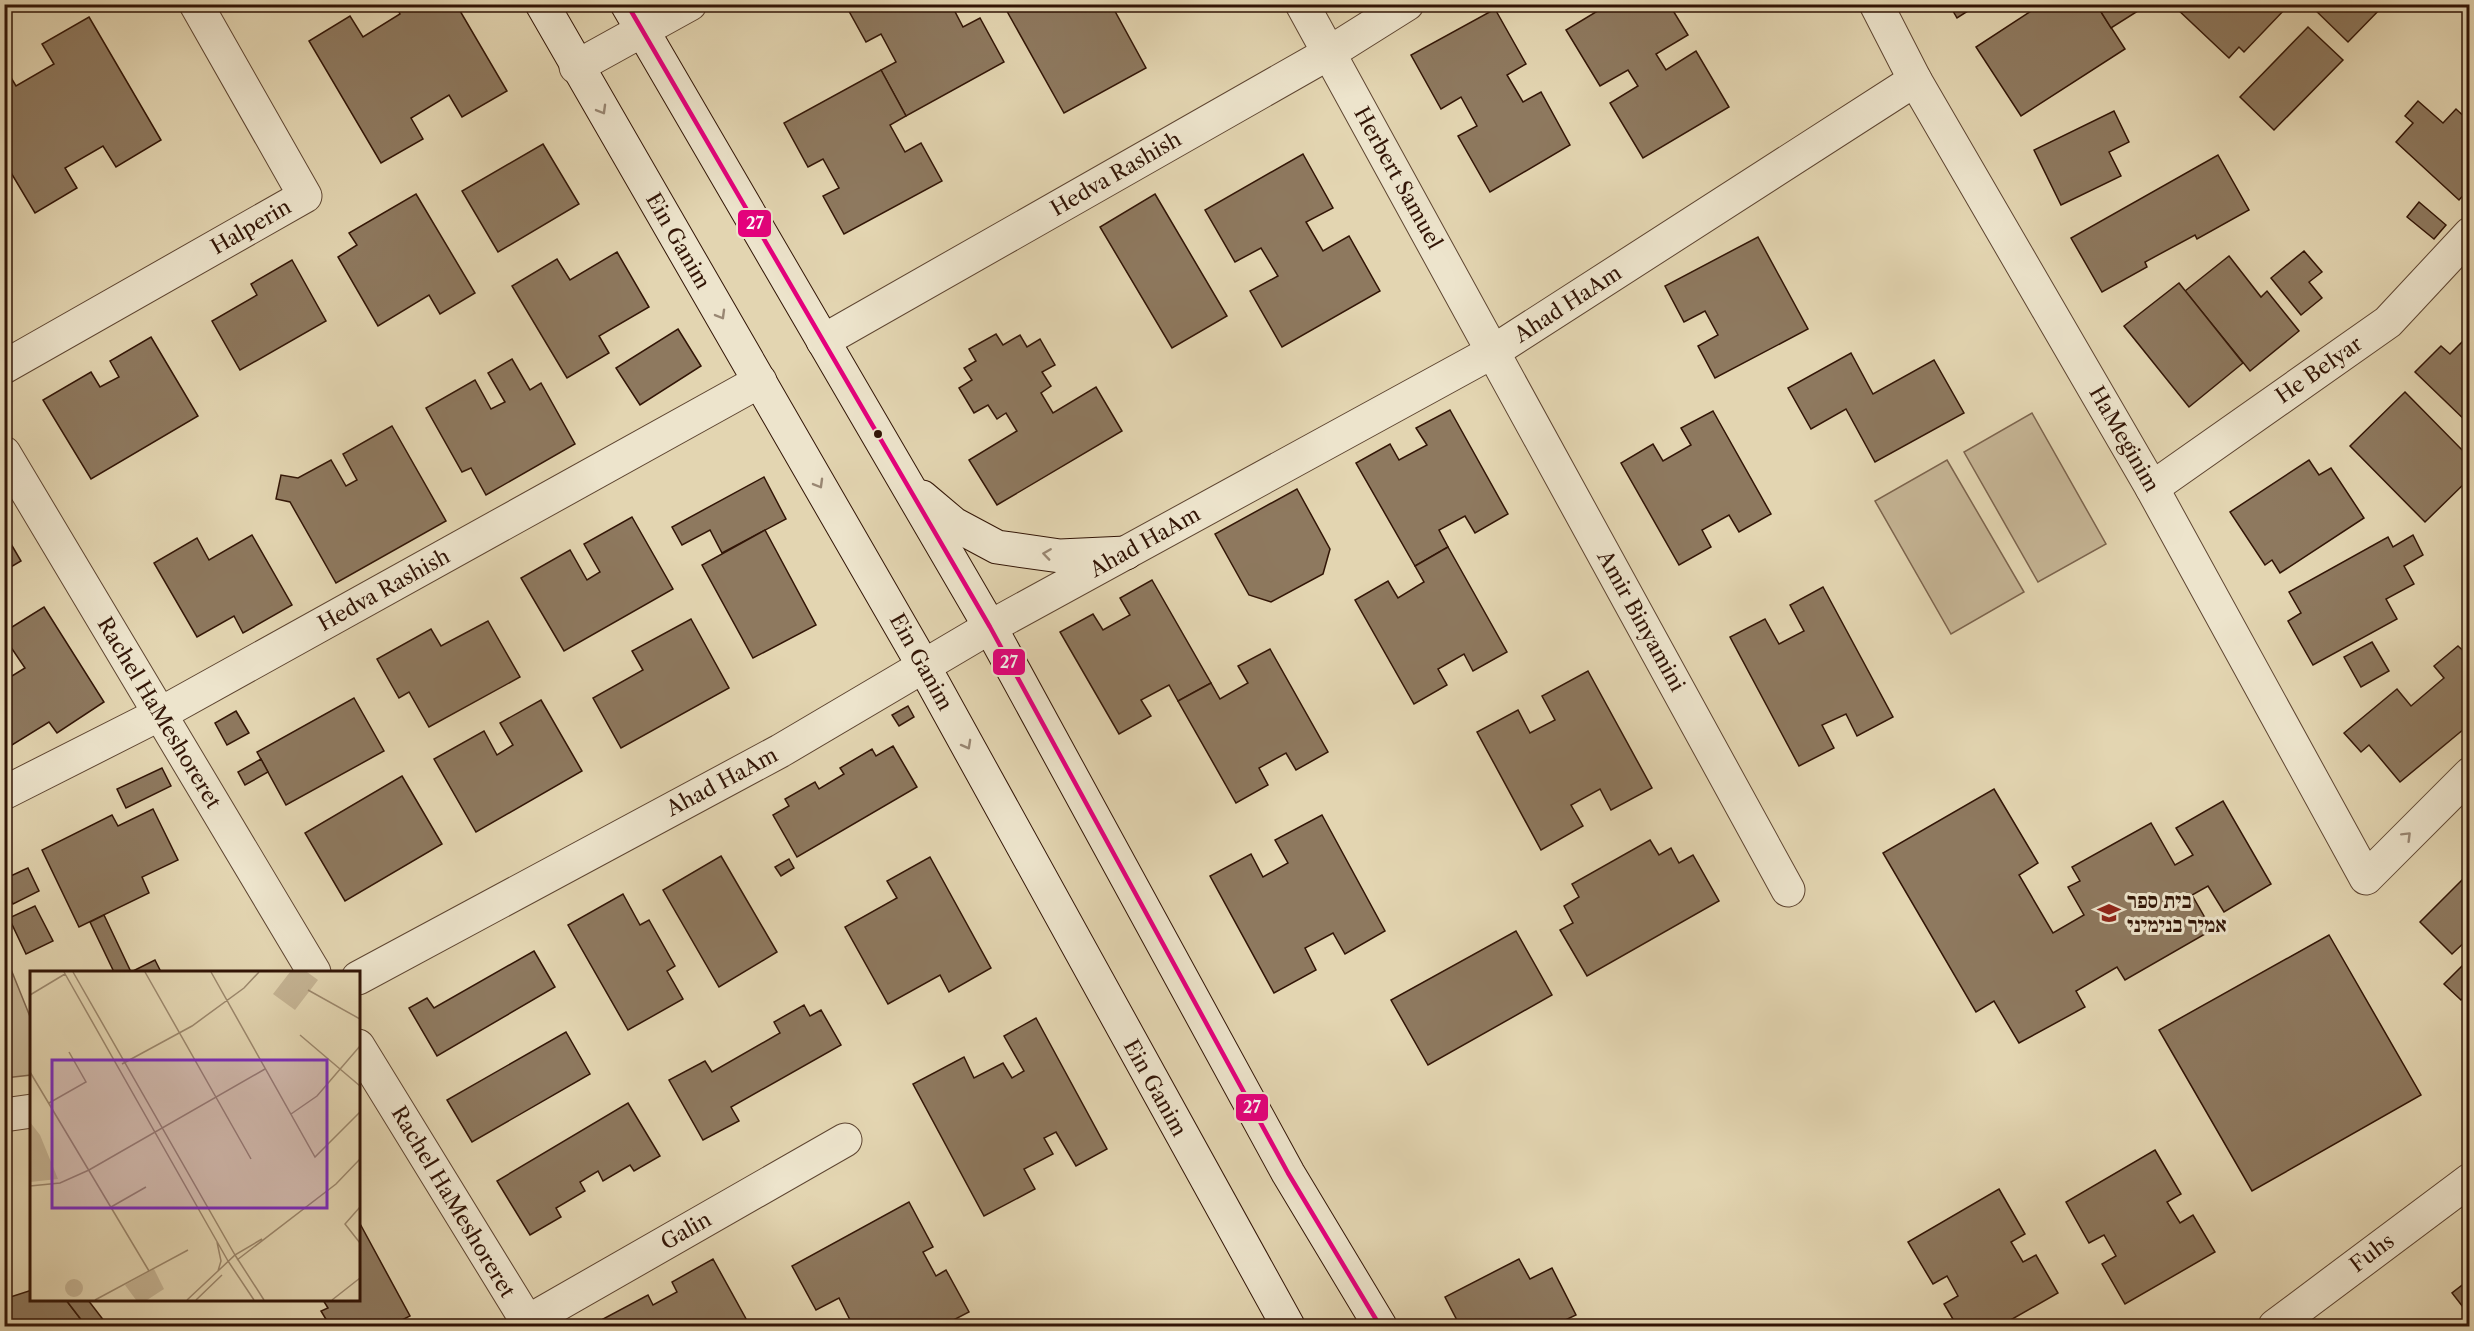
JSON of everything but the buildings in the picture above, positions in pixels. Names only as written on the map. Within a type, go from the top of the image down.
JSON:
[{"type":"street","name":"Halperin","points":[[4,367],[305,196],[196,4]]},
{"type":"street","name":"Ein Ganim","points":[[542,4],[576,67],[923,665],[1288,1326]]},
{"type":"street","points":[[576,67],[634,18],[690,4]]},
{"type":"street","name":"Herbert Samuel","points":[[1302,4],[1494,351]]},
{"type":"street","name":"Hedva Rashish","points":[[823,341],[1329,53],[1407,4]]},
{"type":"street","name":"HaMeginim","points":[[1876,4],[1915,80],[2152,488],[2366,878],[2469,774]]},
{"type":"street","points":[[634,18],[990,627],[1288,1173],[1380,1326]]},
{"type":"street","name":"Ahad HaAm","points":[[360,977],[780,751],[990,627],[1494,351],[1915,80]]},
{"type":"street","name":"He BeIyar","points":[[2152,488],[2388,322],[2469,234]]},
{"type":"street","name":"Amir Binyamini","points":[[1494,351],[1788,890]]},
{"type":"street","name":"Hedva Rashish","points":[[4,793],[160,714],[760,381]]},
{"type":"street","name":"Rachel HaMeshoreret","points":[[4,453],[313,971]]},
{"type":"street","points":[[908,485],[954,524],[998,547],[1060,556],[1126,553]]},
{"type":"street","name":"Rachel HaMeshoreret","points":[[360,1049],[528,1324]]},
{"type":"street","points":[[4,1115],[30,1111]]},
{"type":"street","name":"Galin","points":[[528,1324],[845,1140]]},
{"type":"street","name":"Fuhs","points":[[2275,1326],[2469,1180]]},
{"type":"shaded area","points":[[2032,413],[2106,544],[2038,582],[1964,452]]},
{"type":"shaded area","points":[[1947,460],[2024,592],[1951,634],[1875,501]]},
{"type":"shaded area","points":[[4,952],[30,1017],[30,1075],[5,1078]]},
{"type":"transit line","name":"27","points":[[627,4],[990,627],[1288,1173],[1380,1326]]},
{"type":"place","name":"בית ספר אמיר בנימיני","points":[[2109,913]]}]
